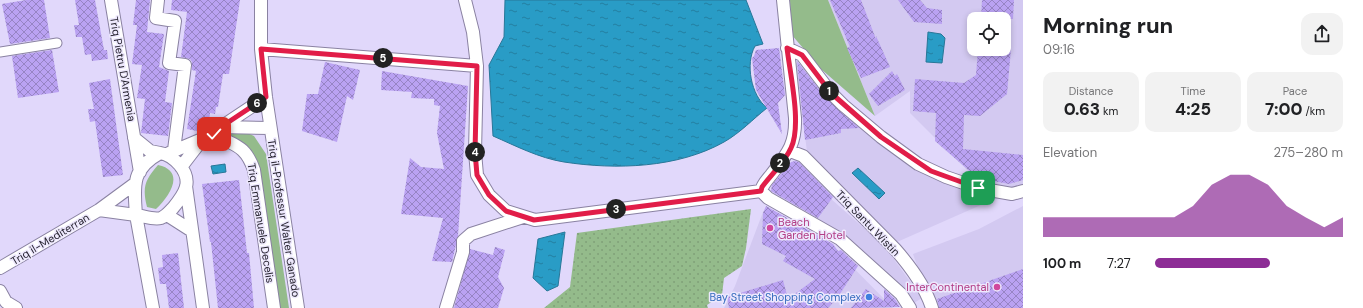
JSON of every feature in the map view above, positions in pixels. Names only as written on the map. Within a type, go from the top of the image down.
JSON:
[{"type":"street","name":"Triq Pietru D'Armenia","points":[[111,0],[140,172]]},
{"type":"street","points":[[158,0],[156,18],[175,21],[169,63],[185,65],[167,152]]},
{"type":"street","name":"Triq il-Professur Walter Ganado","points":[[261,0],[261,49],[266,97],[298,308]]},
{"type":"street","points":[[464,0],[473,32],[477,66],[475,152],[477,175],[489,195],[506,211],[534,220],[761,191]]},
{"type":"street","points":[[761,191],[767,180],[790,151],[795,137],[796,124],[783,0]]},
{"type":"street","points":[[0,52],[57,43]]},
{"type":"street","points":[[787,48],[802,55],[831,93],[843,105],[881,137],[918,164],[936,173],[978,188],[1012,194],[1023,191]]},
{"type":"street","points":[[261,49],[477,66]]},
{"type":"street","name":"Triq il-Professur Walter Ganado","points":[[167,152],[201,141],[266,97]]},
{"type":"street","name":"Triq il-Professur Walter Ganado","points":[[217,130],[270,128]]},
{"type":"street","name":"Triq Emmanuele Decelis","points":[[217,130],[238,145],[250,156],[254,170],[274,308]]},
{"type":"street","points":[[134,138],[150,151],[167,152],[184,171],[203,308]]},
{"type":"street","name":"Triq il-Professur Walter Ganado","points":[[181,168],[201,141]]},
{"type":"street","name":"Triq Santu Wistin","points":[[790,151],[803,156],[906,261],[927,293],[932,308]]},
{"type":"street","points":[[153,308],[136,215],[134,185],[144,164],[167,152]]},
{"type":"street","name":"Triq il-Mediterran","points":[[0,268],[99,210],[134,185]]},
{"type":"street","points":[[136,215],[161,218],[167,215],[177,203],[186,186]]},
{"type":"street","points":[[761,191],[768,198],[840,239],[901,294],[910,308]]},
{"type":"street","name":"Triq il-Mediterran","points":[[99,210],[136,215]]},
{"type":"street","points":[[167,215],[192,231]]},
{"type":"street","points":[[446,308],[463,252],[463,241],[471,234],[523,217]]},
{"type":"street","points":[[142,244],[153,218]]},
{"type":"street","points":[[0,291],[6,302],[16,308]]},
{"type":"shaded area","points":[[828,0],[1023,0],[1023,185],[1011,188],[977,180],[910,113],[910,91],[875,116]]},
{"type":"shaded area","points":[[796,63],[807,69],[927,174],[985,196],[999,197],[897,242],[807,152]]},
{"type":"shaded area","points":[[793,165],[885,247],[922,298],[914,303],[884,271],[831,228],[773,194]]},
{"type":"shaded area","points":[[1023,206],[1023,308],[932,308],[913,254],[979,229]]},
{"type":"shaded area","points":[[763,212],[832,246],[893,308],[724,308],[735,286]]},
{"type":"green space","points":[[790,0],[828,0],[875,116],[821,69],[791,34]]},
{"type":"green space","points":[[243,131],[254,136],[266,154],[289,308],[278,308],[255,160],[250,149],[227,132]]},
{"type":"green space","points":[[158,165],[167,168],[171,173],[173,184],[166,197],[156,209],[147,207],[145,189],[147,180]]},
{"type":"green space","points":[[751,209],[742,266],[724,278],[722,295],[707,305],[708,308],[544,308],[570,287],[577,233]]},
{"type":"water","points":[[505,0],[746,0],[763,44],[755,46],[752,53],[750,61],[751,79],[757,95],[767,108],[724,142],[706,151],[667,162],[625,166],[584,165],[546,158],[528,151],[493,136],[489,65],[504,37]]},
{"type":"water","points":[[928,32],[941,34],[945,38],[942,63],[926,62]]},
{"type":"water","points":[[225,164],[226,172],[213,174],[211,166]]},
{"type":"water","points":[[858,168],[885,193],[879,199],[852,173]]},
{"type":"water","points":[[565,232],[558,286],[547,291],[533,278],[538,239]]},
{"type":"building","points":[[26,0],[44,0],[50,38],[10,44],[2,4]]},
{"type":"building","points":[[75,0],[95,0],[104,50],[107,50],[108,59],[92,61],[91,54],[85,55],[82,37],[76,37],[74,25],[79,25]]},
{"type":"building","points":[[136,0],[150,0],[147,32],[164,34],[159,67],[169,71],[165,102],[172,103],[168,136],[141,133],[145,99],[137,98],[142,65],[132,64],[137,25],[133,25]]},
{"type":"building","points":[[172,0],[240,0],[229,74],[223,74],[218,107],[216,107],[215,114],[210,113],[209,123],[198,121],[197,131],[187,129],[196,71],[192,70],[192,62],[190,59],[181,57],[187,12],[171,10]]},
{"type":"building","points":[[830,0],[861,0],[876,39],[876,36],[890,67],[861,78],[847,48],[850,47]]},
{"type":"building","points":[[898,0],[920,0],[927,8],[942,10],[942,24],[914,22]]},
{"type":"building","points":[[982,0],[1014,0],[1013,19],[1011,19],[1011,12],[981,12]]},
{"type":"building","points":[[779,48],[785,95],[778,103],[782,134],[756,90],[752,58],[756,50]]},
{"type":"building","points":[[52,50],[59,92],[18,98],[12,56]]},
{"type":"building","points":[[977,56],[1010,56],[1007,94],[980,116],[964,115],[963,149],[1023,155],[1023,180],[1009,184],[988,180],[973,174],[935,141],[936,113],[913,111],[915,79],[964,83],[976,75]]},
{"type":"building","points":[[797,61],[826,98],[859,128],[841,129],[841,133],[805,140]]},
{"type":"building","points":[[325,62],[360,70],[353,100],[347,96],[337,142],[302,131],[307,94],[318,94]]},
{"type":"building","points":[[382,71],[468,86],[458,236],[452,262],[432,261],[443,218],[401,214],[410,158],[421,167],[444,169],[437,133],[440,106],[434,105],[434,99],[411,98],[412,92],[381,90]]},
{"type":"building","points":[[892,71],[895,76],[897,74],[905,90],[878,106],[869,94]]},
{"type":"building","points":[[110,79],[123,175],[103,177],[95,121],[90,122],[88,109],[94,109],[89,83]]},
{"type":"building","points":[[791,162],[799,162],[833,197],[818,218],[771,191],[772,185]]},
{"type":"building","points":[[239,180],[247,253],[249,253],[254,308],[218,308],[211,242],[202,184]]},
{"type":"building","points":[[766,206],[833,244],[838,251],[841,250],[858,266],[838,297],[828,308],[729,308],[727,297],[783,280],[788,299],[815,279],[783,261],[786,256],[762,244],[763,213]]},
{"type":"building","points":[[495,247],[505,250],[498,277],[504,288],[498,308],[454,308],[470,249],[493,255]]},
{"type":"building","points":[[178,253],[184,308],[169,308],[166,284],[160,284],[158,268],[163,267],[162,255]]},
{"type":"building","name":"InterContinental","points":[[1023,269],[1023,308],[939,308],[937,299]]},
{"type":"building","name":"Bay Street Shopping Complex","points":[[866,289],[884,301],[884,289],[895,299],[900,307],[851,308]]},
{"type":"place","name":"Beach Garden Hotel","points":[[770,228]]},
{"type":"place","name":"InterContinental","points":[[997,287]]},
{"type":"place","name":"Bay Street Shopping Complex","points":[[869,297]]},
{"type":"route","points":[[214,134],[221,127],[266,97],[261,49],[477,66],[478,86],[475,152],[477,175],[489,195],[506,211],[534,220],[761,191],[769,177],[790,151],[795,137],[796,129],[787,48],[802,55],[831,93],[881,137],[918,164],[931,171],[978,188]]}]
